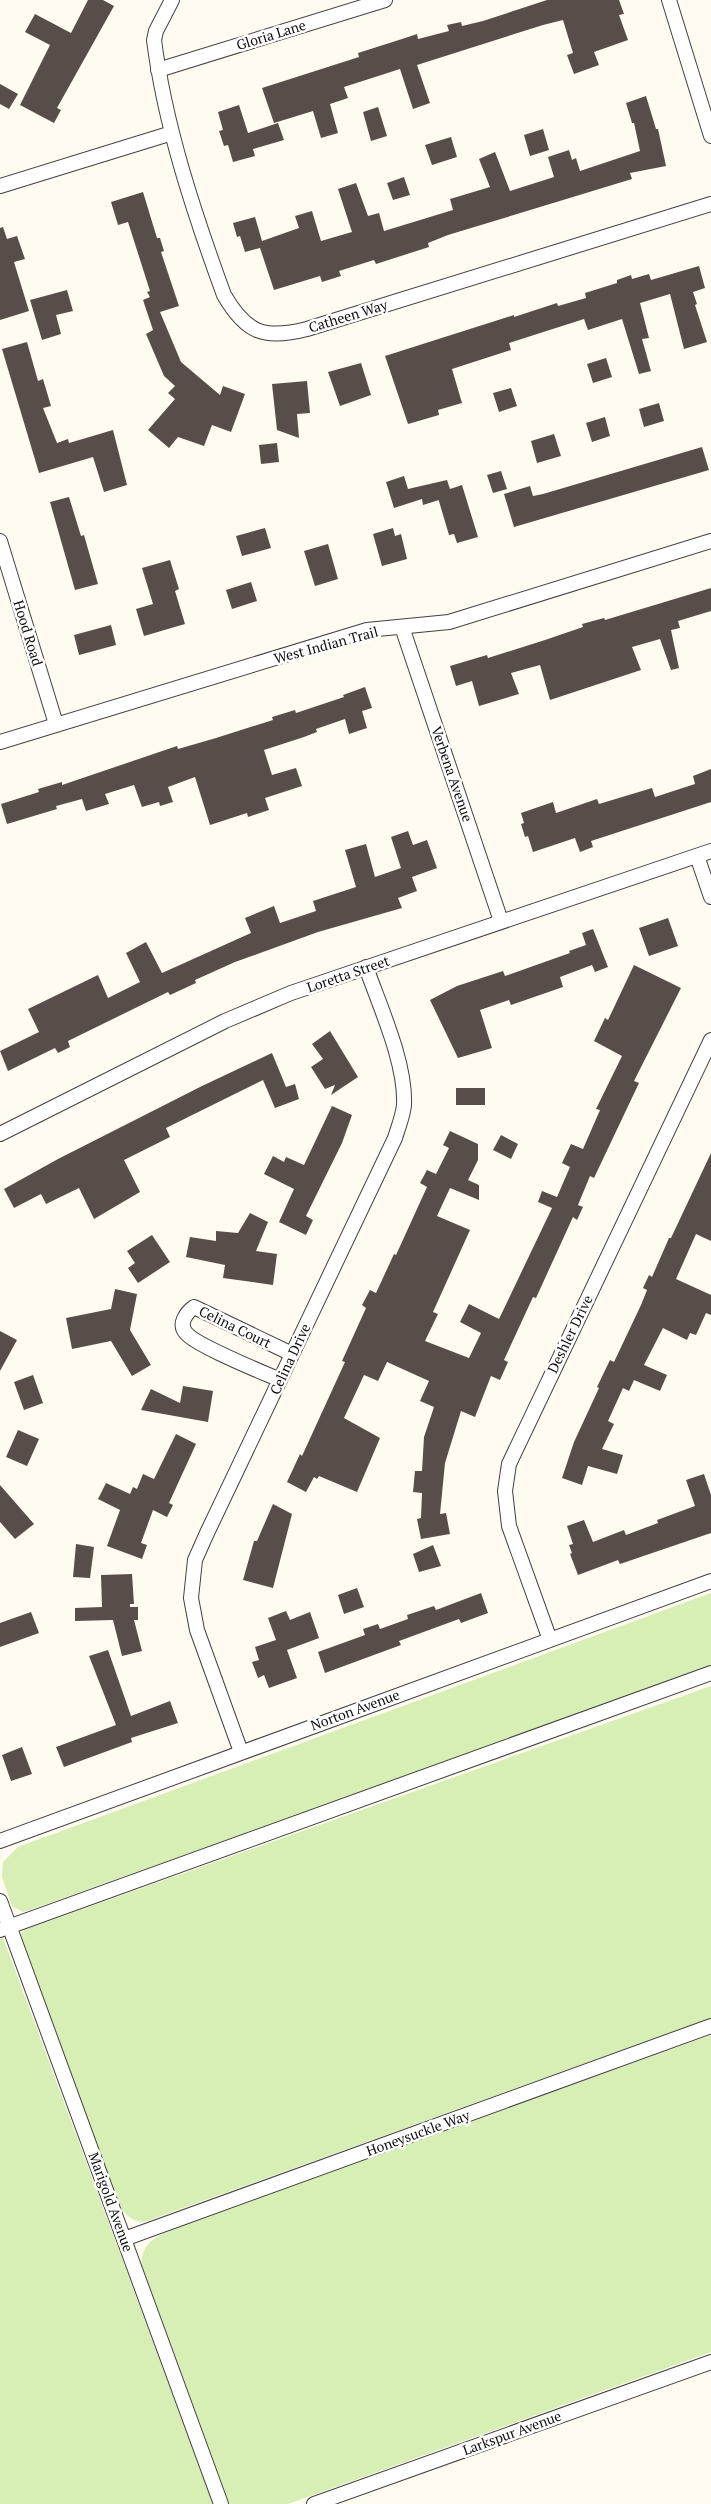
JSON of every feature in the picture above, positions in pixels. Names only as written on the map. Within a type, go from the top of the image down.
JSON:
[{"type":"street","name":"Catheen Way","points":[[172,0],[156,31],[154,40],[158,70],[172,133],[224,295],[234,311],[252,328],[277,335],[307,329],[711,204]]},
{"type":"street","name":"Gloria Lane","points":[[158,70],[385,0]]},
{"type":"street","points":[[669,0],[711,136]]},
{"type":"street","points":[[0,186],[172,133]]},
{"type":"street","name":"West Indian Trail","points":[[0,742],[367,630],[449,622],[711,541]]},
{"type":"street","name":"Hood Road","points":[[0,542],[56,724]]},
{"type":"street","name":"Verbena Avenue","points":[[402,627],[501,921]]},
{"type":"street","name":"Loretta Street","points":[[0,1134],[225,1021],[291,993],[711,851]]},
{"type":"street","points":[[696,856],[711,897]]},
{"type":"street","name":"Celina Drive","points":[[241,1752],[197,1630],[191,1598],[192,1572],[195,1560],[207,1533],[395,1138],[404,1107],[400,1066],[366,967]]},
{"type":"street","name":"Deshler Drive","points":[[550,1640],[509,1526],[505,1491],[509,1464],[711,1040]]},
{"type":"street","name":"Celina Court","points":[[280,1380],[199,1343],[186,1334],[183,1327],[183,1319],[194,1307],[292,1354]]},
{"type":"street","name":"Norton Avenue","points":[[0,1841],[711,1581]]},
{"type":"street","points":[[4,1928],[711,1673]]},
{"type":"street","name":"Marigold Avenue","points":[[0,1901],[4,1928],[124,2239],[221,2504]]},
{"type":"street","name":"Honeysuckle Way","points":[[124,2239],[711,2026]]},
{"type":"street","name":"Larkspur Avenue","points":[[314,2504],[711,2362]]},
{"type":"green space","points":[[711,1593],[711,1668],[38,1907],[23,1912],[12,1906],[2,1877],[3,1862],[18,1847]]},
{"type":"green space","points":[[711,1686],[711,2018],[144,2222],[130,2218],[125,2213],[120,2207],[23,1944],[21,1935],[24,1930]]},
{"type":"green space","points":[[2,1935],[213,2504],[0,2504],[0,1936]]},
{"type":"green space","points":[[711,2035],[711,2352],[288,2504],[229,2504],[142,2265],[142,2256],[149,2243],[183,2225]]},
{"type":"building","points":[[88,0],[103,0],[114,6],[57,108],[61,110],[54,123],[20,105],[50,45],[25,32],[35,14],[71,33]]},
{"type":"building","points":[[547,0],[619,0],[624,14],[619,15],[628,40],[594,52],[599,65],[574,74],[567,55],[573,53],[563,20],[417,65],[430,103],[413,109],[400,69],[344,87],[348,98],[330,104],[338,133],[321,138],[313,111],[274,123],[262,88],[359,57],[358,53],[417,34],[418,39],[449,31],[447,25],[461,22],[462,26],[483,21]]},
{"type":"building","points":[[0,84],[18,94],[9,109],[0,104]]},
{"type":"building","points":[[646,96],[656,129],[658,129],[666,166],[630,173],[632,179],[448,235],[428,243],[429,247],[376,264],[374,260],[339,271],[341,276],[322,282],[320,276],[274,290],[260,248],[245,252],[240,236],[237,237],[233,223],[255,217],[262,241],[299,228],[295,216],[312,211],[321,241],[352,232],[338,189],[356,183],[368,216],[379,213],[384,231],[453,210],[450,199],[490,187],[479,159],[495,152],[510,191],[554,177],[548,157],[569,150],[572,160],[576,158],[580,171],[640,151],[634,123],[632,123],[626,103]]},
{"type":"building","points":[[239,105],[248,133],[278,123],[284,140],[253,149],[255,156],[233,162],[228,145],[224,146],[219,131],[223,130],[218,112]]},
{"type":"building","points":[[378,107],[387,136],[371,141],[363,112]]},
{"type":"building","points":[[543,129],[549,150],[530,156],[524,135]]},
{"type":"building","points":[[451,137],[457,157],[432,165],[425,145]]},
{"type":"building","points":[[404,177],[410,195],[393,200],[387,183]]},
{"type":"building","points":[[143,192],[157,238],[160,238],[164,251],[161,252],[179,306],[160,312],[181,362],[220,395],[223,386],[245,394],[231,432],[212,425],[204,446],[178,437],[169,448],[148,430],[175,399],[168,393],[175,386],[164,376],[146,334],[153,330],[143,300],[150,297],[147,292],[150,291],[128,222],[118,225],[111,202]]},
{"type":"building","points":[[3,227],[7,239],[17,236],[25,259],[14,262],[29,311],[0,320],[0,228]]},
{"type":"building","points":[[699,266],[705,288],[693,292],[697,304],[695,305],[707,342],[684,349],[670,294],[640,303],[649,338],[642,339],[651,371],[639,374],[622,319],[588,330],[584,319],[509,343],[511,350],[452,369],[462,403],[438,410],[439,415],[408,424],[385,356],[514,315],[514,317],[557,303],[558,306],[586,298],[585,293],[617,283],[617,280],[631,275],[632,279],[649,274],[651,280]]},
{"type":"building","points":[[67,290],[73,311],[56,315],[61,334],[42,340],[30,300]]},
{"type":"building","points":[[27,342],[38,381],[43,379],[51,406],[43,408],[57,443],[68,439],[69,443],[113,430],[127,485],[104,492],[93,457],[39,473],[2,349]]},
{"type":"building","points":[[606,358],[612,377],[593,383],[587,364]]},
{"type":"building","points":[[361,363],[371,395],[340,406],[328,372]]},
{"type":"building","points":[[307,381],[310,413],[297,414],[299,438],[277,430],[272,384]]},
{"type":"building","points":[[511,388],[517,406],[499,412],[493,393]]},
{"type":"building","points":[[659,403],[664,421],[644,427],[639,409]]},
{"type":"building","points":[[605,417],[610,436],[592,442],[586,423]]},
{"type":"building","points":[[554,434],[561,456],[537,463],[531,441]]},
{"type":"building","points":[[277,443],[279,462],[261,464],[259,445]]},
{"type":"building","points":[[702,447],[709,470],[514,527],[504,494],[530,486],[533,496],[543,494]]},
{"type":"building","points":[[501,471],[507,489],[493,493],[487,475]]},
{"type":"building","points":[[404,476],[408,489],[447,480],[450,489],[462,485],[478,537],[457,543],[454,534],[449,535],[439,500],[423,505],[422,499],[394,508],[386,482]]},
{"type":"building","points":[[69,497],[81,536],[84,535],[98,584],[75,590],[50,502]]},
{"type":"building","points":[[265,528],[271,548],[242,556],[236,536]]},
{"type":"building","points":[[393,528],[395,536],[401,534],[407,559],[382,566],[373,534]]},
{"type":"building","points":[[328,544],[338,579],[315,586],[304,551]]},
{"type":"building","points":[[170,560],[179,589],[175,591],[185,624],[144,636],[136,609],[153,604],[142,568]]},
{"type":"building","points":[[251,582],[257,601],[232,609],[226,590]]},
{"type":"building","points":[[711,588],[711,611],[678,621],[680,628],[671,630],[679,668],[671,670],[660,639],[632,647],[641,670],[550,700],[540,665],[511,673],[519,694],[479,706],[472,681],[456,686],[450,666],[487,655],[488,658],[583,627],[582,624],[604,618],[605,620]]},
{"type":"building","points":[[111,625],[116,645],[79,655],[74,635]]},
{"type":"building","points":[[365,687],[372,708],[362,711],[367,728],[349,734],[345,719],[316,729],[317,732],[304,737],[264,750],[272,775],[296,768],[302,786],[265,798],[269,810],[248,817],[247,813],[210,825],[195,777],[168,787],[173,802],[160,806],[159,802],[142,807],[134,785],[105,794],[109,804],[86,811],[82,799],[56,806],[57,809],[7,824],[1,804],[39,792],[38,789],[62,782],[62,785],[177,746],[178,749],[216,738],[273,720],[272,717],[295,710],[296,713],[344,697],[343,695]]},
{"type":"building","points":[[711,769],[711,802],[591,841],[593,847],[580,852],[575,838],[533,852],[528,836],[525,837],[521,824],[524,823],[521,813],[553,802],[556,813],[597,799],[599,804],[652,788],[655,797],[695,784],[693,776]]},
{"type":"building","points":[[408,831],[413,845],[427,840],[437,868],[412,877],[417,891],[398,898],[402,908],[318,932],[235,962],[195,980],[196,983],[170,995],[168,992],[68,1041],[70,1047],[58,1053],[55,1048],[8,1071],[0,1051],[39,1032],[28,1009],[98,975],[108,998],[140,982],[126,953],[146,942],[162,973],[251,933],[245,918],[274,906],[280,923],[316,911],[313,901],[356,887],[345,850],[366,844],[375,877],[401,868],[391,837]]},
{"type":"building","points":[[668,918],[678,946],[649,956],[639,928]]},
{"type":"building","points":[[593,929],[608,967],[595,972],[592,965],[560,977],[563,987],[511,1005],[509,1000],[480,1010],[492,1048],[458,1058],[430,1000],[457,986],[503,971],[505,976],[570,953],[569,951],[586,945],[582,933]]},
{"type":"building","points":[[634,965],[681,988],[634,1081],[639,1083],[594,1178],[590,1176],[578,1205],[583,1207],[577,1220],[573,1217],[536,1298],[533,1297],[504,1360],[508,1362],[500,1380],[491,1376],[475,1417],[461,1411],[445,1463],[440,1514],[446,1513],[450,1534],[421,1539],[417,1519],[421,1518],[422,1493],[413,1492],[415,1471],[422,1471],[424,1437],[434,1407],[420,1401],[429,1381],[387,1362],[378,1381],[364,1375],[344,1418],[380,1438],[357,1492],[319,1476],[317,1479],[314,1477],[306,1492],[287,1482],[300,1454],[302,1456],[345,1362],[342,1361],[366,1308],[362,1305],[370,1290],[376,1293],[394,1254],[396,1255],[427,1187],[420,1183],[427,1170],[436,1174],[449,1148],[443,1145],[450,1131],[478,1144],[478,1160],[468,1180],[479,1185],[479,1200],[450,1188],[437,1216],[470,1230],[433,1312],[438,1314],[425,1341],[469,1358],[481,1333],[460,1322],[469,1304],[499,1319],[552,1208],[538,1202],[542,1191],[557,1197],[570,1167],[562,1163],[571,1144],[583,1149],[600,1110],[596,1109],[622,1056],[594,1041],[605,1018],[608,1020]]},
{"type":"building","points":[[330,1031],[358,1077],[331,1095],[335,1085],[325,1089],[311,1067],[323,1059],[312,1044]]},
{"type":"building","points":[[272,1053],[286,1087],[295,1084],[299,1099],[275,1108],[263,1080],[166,1128],[170,1137],[124,1160],[140,1192],[94,1219],[79,1188],[46,1204],[41,1194],[14,1208],[4,1189],[58,1159]]},
{"type":"building","points":[[456,1088],[485,1088],[485,1105],[456,1105]]},
{"type":"building","points":[[332,1106],[352,1115],[342,1143],[306,1216],[313,1220],[306,1235],[279,1222],[294,1189],[264,1174],[273,1156],[284,1162],[286,1157],[304,1165]]},
{"type":"building","points":[[501,1135],[518,1144],[511,1159],[493,1150]]},
{"type":"building","points":[[711,1153],[711,1241],[696,1234],[676,1279],[711,1295],[711,1315],[706,1313],[696,1335],[690,1333],[687,1340],[663,1328],[644,1365],[667,1375],[660,1391],[634,1380],[629,1391],[623,1388],[608,1421],[614,1424],[602,1449],[623,1455],[617,1474],[588,1466],[582,1485],[562,1478],[574,1442],[599,1388],[597,1387],[610,1360],[614,1362],[641,1305],[647,1290],[643,1288],[649,1275],[652,1277]]},
{"type":"building","points":[[250,1213],[268,1222],[256,1251],[277,1254],[273,1285],[223,1278],[225,1265],[186,1257],[190,1237],[216,1241],[216,1231],[238,1233]]},
{"type":"building","points":[[152,1235],[170,1262],[138,1283],[128,1268],[135,1263],[127,1251]]},
{"type":"building","points":[[115,1289],[137,1294],[130,1330],[151,1365],[132,1376],[111,1341],[72,1349],[66,1318],[111,1309]]},
{"type":"building","points":[[0,1331],[17,1340],[0,1371]]},
{"type":"building","points":[[33,1375],[43,1403],[24,1410],[14,1382]]},
{"type":"building","points":[[183,1386],[213,1391],[208,1422],[141,1410],[151,1389],[180,1403]]},
{"type":"building","points":[[18,1430],[39,1439],[27,1466],[6,1457]]},
{"type":"building","points":[[176,1434],[196,1444],[169,1503],[173,1505],[167,1517],[153,1510],[141,1543],[147,1545],[142,1559],[107,1546],[120,1510],[98,1499],[106,1483],[130,1494],[133,1487],[137,1489],[143,1474],[154,1479]]},
{"type":"building","points":[[704,1474],[711,1495],[711,1533],[620,1564],[618,1560],[578,1575],[570,1554],[572,1553],[569,1545],[573,1544],[567,1526],[584,1520],[593,1542],[624,1530],[626,1535],[658,1523],[657,1520],[695,1506],[686,1480]]},
{"type":"building","points":[[0,1485],[34,1524],[15,1539],[0,1522]]},
{"type":"building","points":[[273,1504],[292,1514],[273,1588],[243,1580],[254,1541],[257,1541]]},
{"type":"building","points":[[76,1544],[94,1547],[90,1578],[73,1577]]},
{"type":"building","points":[[433,1545],[441,1566],[419,1572],[413,1554]]},
{"type":"building","points":[[132,1574],[134,1604],[130,1604],[130,1607],[138,1607],[138,1620],[134,1620],[142,1651],[122,1656],[113,1620],[75,1621],[75,1608],[102,1607],[101,1575]]},
{"type":"building","points":[[357,1588],[364,1607],[344,1614],[338,1595]]},
{"type":"building","points":[[481,1593],[488,1613],[461,1623],[459,1619],[399,1641],[401,1645],[325,1673],[318,1652],[365,1635],[363,1629],[378,1624],[380,1629],[408,1619],[407,1615],[434,1606],[436,1610]]},
{"type":"building","points":[[286,1611],[290,1620],[310,1612],[319,1638],[287,1650],[297,1678],[269,1688],[264,1675],[258,1678],[252,1662],[259,1660],[255,1647],[276,1640],[268,1618]]},
{"type":"building","points":[[31,1612],[39,1633],[0,1647],[0,1623]]},
{"type":"building","points":[[108,1650],[131,1716],[170,1701],[178,1723],[131,1738],[132,1742],[64,1767],[56,1747],[116,1725],[89,1656]]},
{"type":"building","points":[[22,1747],[32,1774],[11,1781],[2,1755]]}]
